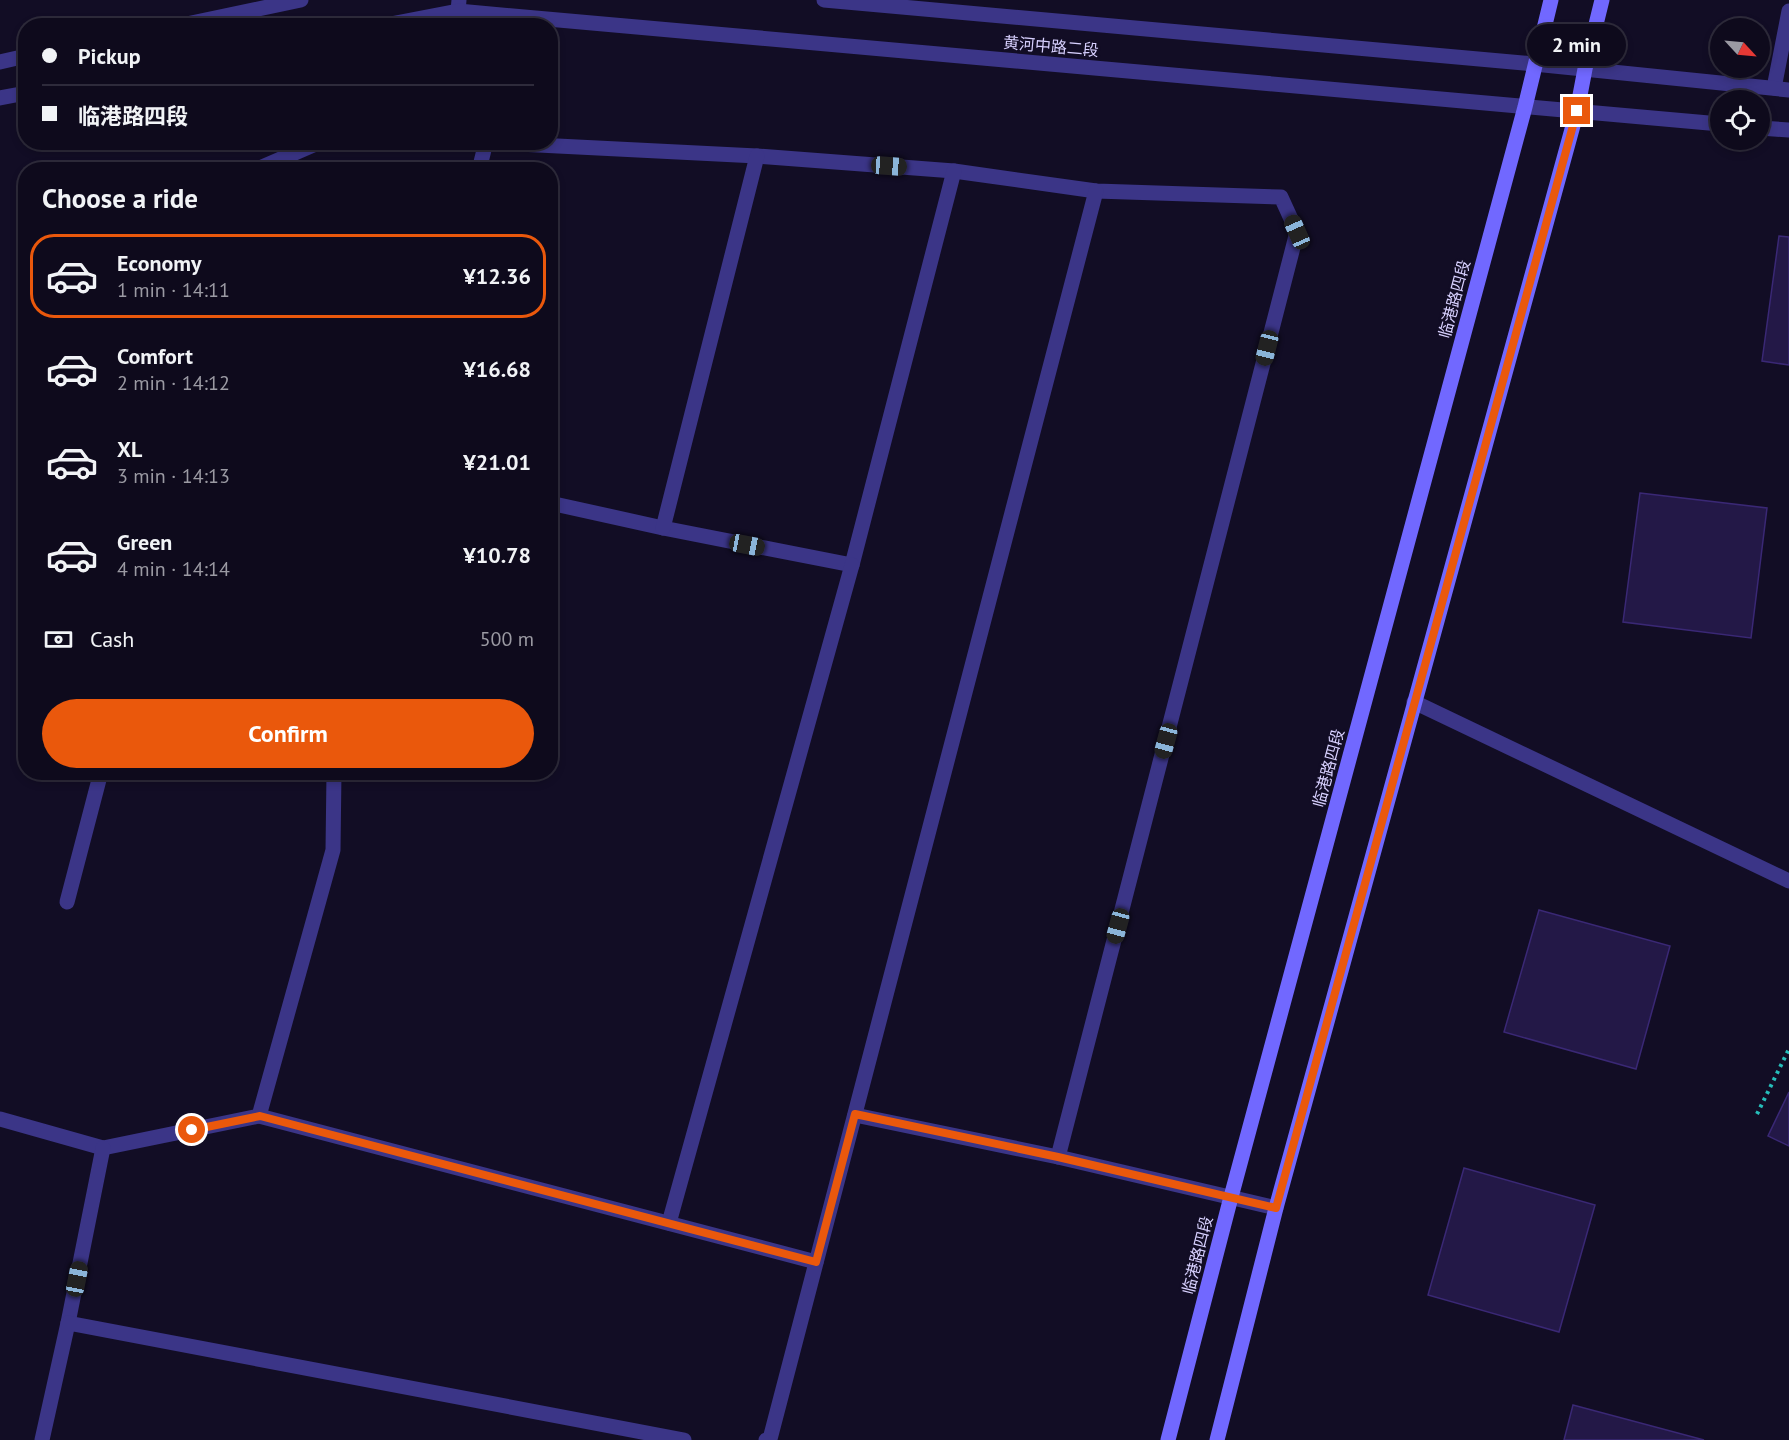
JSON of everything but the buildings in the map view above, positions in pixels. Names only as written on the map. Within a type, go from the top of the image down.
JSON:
[{"type":"main road","name":"临港路四段","points":[[1168,1440],[1231,1197],[1525,107],[1551,0]]},
{"type":"main road","points":[[1217,1440],[1276,1208],[1577,111],[1602,0]]},
{"type":"street","points":[[215,18],[301,0]]},
{"type":"street","name":"黄河中路二段","points":[[824,0],[1534,64],[1782,89]]},
{"type":"street","points":[[1782,89],[1789,11]]},
{"type":"street","name":"黄河中路二段","points":[[426,18],[460,12],[527,18]]},
{"type":"street","name":"黄河中路二段","points":[[558,21],[1710,123]]},
{"type":"street","points":[[0,62],[18,58]]},
{"type":"street","points":[[0,98],[18,95]]},
{"type":"street","points":[[1770,129],[1789,130]]},
{"type":"street","points":[[558,147],[758,156],[954,171],[1096,191],[1281,197],[1297,232],[1058,1157]]},
{"type":"street","points":[[274,162],[302,150]]},
{"type":"street","points":[[663,528],[758,156]]},
{"type":"street","points":[[669,1223],[852,565],[954,171]]},
{"type":"street","points":[[766,1440],[770,1439],[1096,191]]},
{"type":"street","points":[[558,505],[852,565]]},
{"type":"street","points":[[1414,702],[1789,881]]},
{"type":"street","points":[[67,902],[99,780]]},
{"type":"street","points":[[260,1116],[333,850],[334,780]]},
{"type":"street","points":[[855,1114],[1058,1157],[1276,1208]]},
{"type":"street","points":[[0,1119],[103,1148],[260,1116],[816,1262]]},
{"type":"street","points":[[42,1440],[103,1148]]},
{"type":"street","points":[[68,1323],[684,1440]]},
{"type":"path","points":[[1757,1114],[1789,1049]]},
{"type":"route","points":[[192,1130],[260,1116],[816,1262],[855,1114],[1058,1157],[1276,1208],[1577,111]]}]
